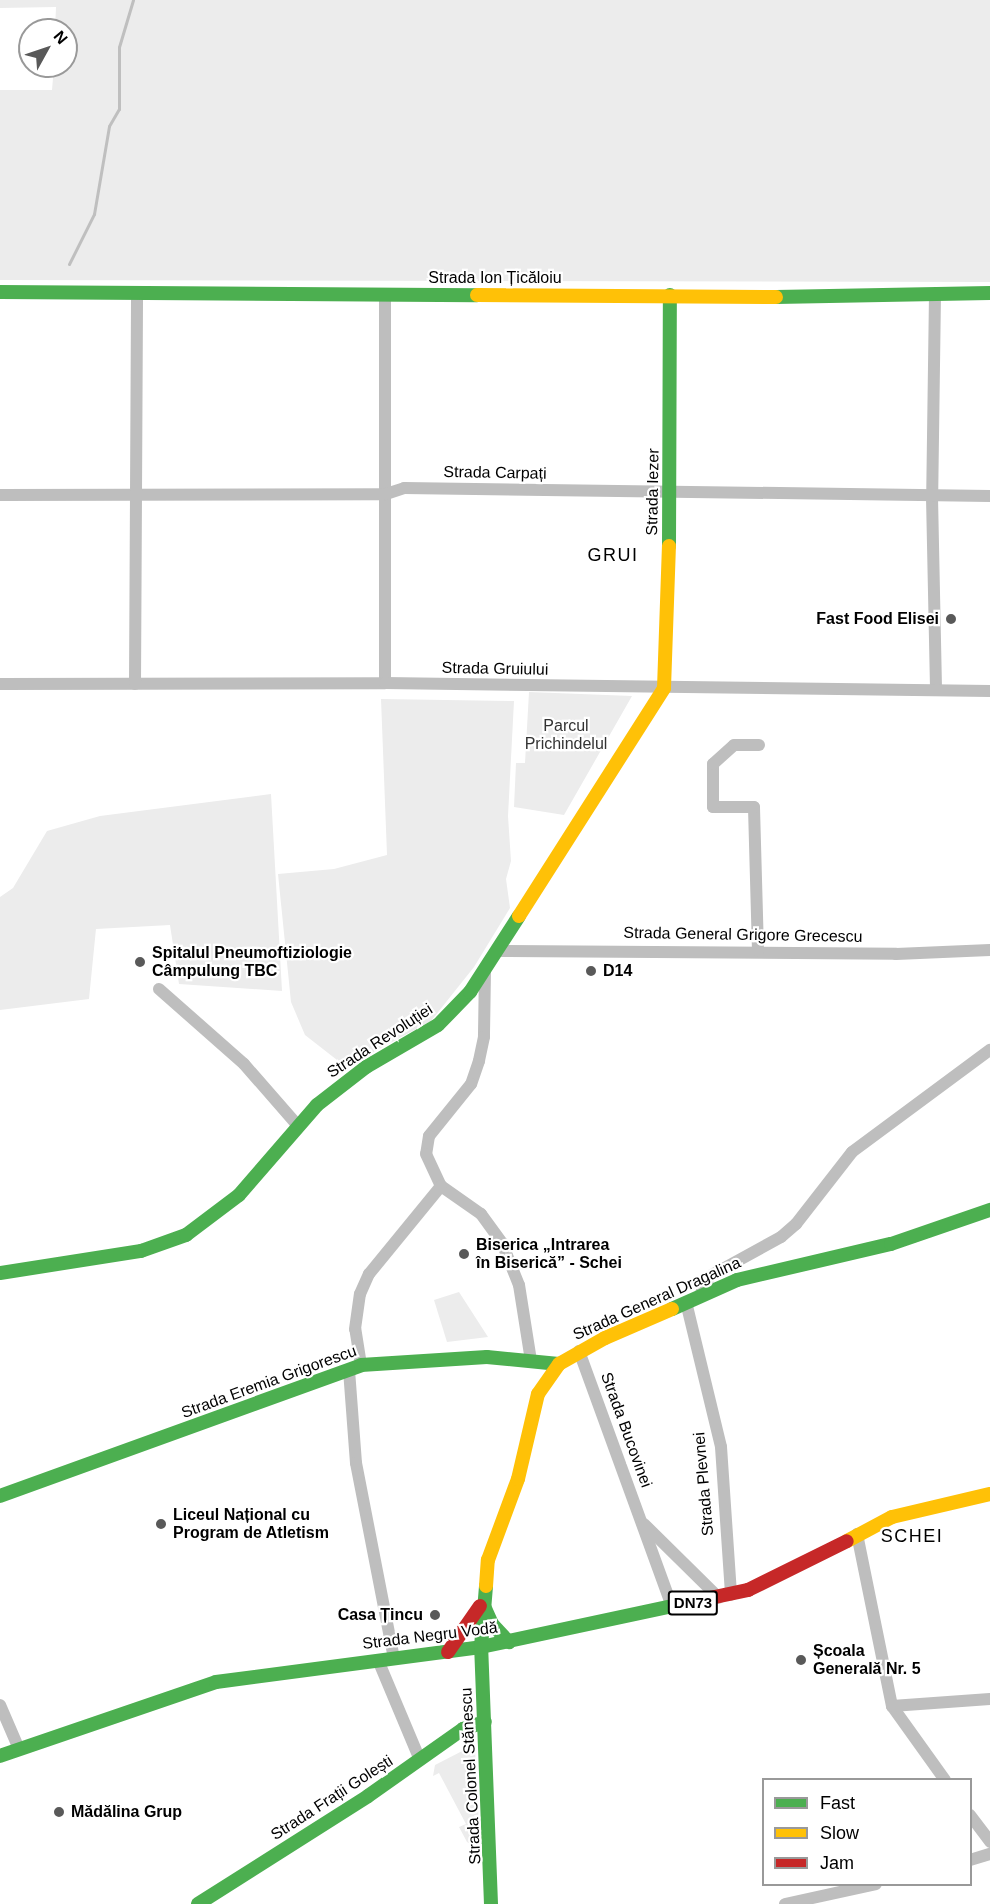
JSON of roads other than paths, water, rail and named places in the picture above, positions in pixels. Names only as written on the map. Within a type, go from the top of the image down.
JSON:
[{"type":"street","name":"Strada Ion Țicăloiu","points":[[0,292],[670,295],[990,293]]},
{"type":"street","points":[[135,684],[137,292]]},
{"type":"street","points":[[385,294],[385,683]]},
{"type":"street","points":[[935,294],[932,497],[936,690]]},
{"type":"street","name":"Strada Iezer","points":[[664,688],[671,490],[670,295]]},
{"type":"street","name":"Strada Carpați","points":[[0,495],[386,494],[404,488],[990,496]]},
{"type":"street","name":"Strada Gruiului","points":[[0,684],[385,683],[990,691]]},
{"type":"street","name":"Strada Revoluției","points":[[0,1273],[141,1251],[186,1235],[239,1195],[298,1126],[344,1081],[438,1025],[470,992],[664,688]]},
{"type":"street","points":[[758,951],[754,807],[713,807],[713,764],[734,745],[759,745]]},
{"type":"street","name":"Strada General Grigore Grecescu","points":[[496,951],[758,951],[896,954],[990,950]]},
{"type":"street","points":[[485,968],[484,1037],[471,1084],[429,1136],[426,1154],[441,1186],[481,1214],[502,1243],[519,1286],[531,1361]]},
{"type":"street","points":[[159,989],[244,1064],[298,1126]]},
{"type":"street","points":[[700,1295],[710,1276],[781,1237],[796,1224],[852,1152],[990,1050]]},
{"type":"street","points":[[394,1658],[356,1462],[355,1329],[360,1294],[369,1274],[441,1186]]},
{"type":"street","name":"Strada General Dragalina","points":[[481,1647],[488,1560],[518,1479],[535,1402],[542,1384],[559,1364],[579,1351],[700,1295],[763,1271],[891,1244],[990,1210]]},
{"type":"street","name":"Strada Plevnei","points":[[686,1302],[721,1447],[725,1597]]},
{"type":"street","name":"Strada Bucovinei","points":[[579,1351],[672,1607]]},
{"type":"street","name":"Strada Eremia Grigorescu","points":[[0,1496],[355,1368],[487,1357],[559,1364]]},
{"type":"street","name":"DN73","points":[[858,1534],[907,1512],[990,1494]]},
{"type":"street","name":"Strada Bucovinei","points":[[641,1521],[725,1597]]},
{"type":"street","points":[[858,1534],[892,1706],[944,1778]]},
{"type":"street","name":"Strada Negru Vodă","points":[[0,1756],[216,1682],[513,1642],[725,1597],[784,1575],[858,1534]]},
{"type":"street","points":[[483,1601],[492,1624],[513,1642],[497,1660],[483,1687]]},
{"type":"street","points":[[448,1652],[483,1601]]},
{"type":"street","name":"Strada Colonel Stănescu","points":[[481,1647],[492,1858],[491,1904]]},
{"type":"street","points":[[378,1660],[420,1760]]},
{"type":"street","points":[[892,1706],[990,1699]]},
{"type":"street","points":[[0,1705],[19,1749]]},
{"type":"street","name":"Strada Frații Golești","points":[[198,1904],[464,1729],[485,1722]]},
{"type":"street","points":[[972,1818],[990,1842]]},
{"type":"street","points":[[972,1859],[990,1854]]},
{"type":"street","points":[[784,1904],[867,1886]]},
{"type":"waterway","points":[[69,264],[94,214],[109,126],[119,109],[119,47],[133,0]]},
{"type":"place","name":"Fast Food Elisei","points":[[951,619]]},
{"type":"place","name":"Spitalul Pneumoftiziologie Câmpulung TBC","points":[[140,962]]},
{"type":"place","name":"D14","points":[[591,971]]},
{"type":"place","name":"Biserica „Intrarea în Biserică” - Schei","points":[[464,1254]]},
{"type":"place","name":"Liceul Național cu Program de Atletism","points":[[161,1524]]},
{"type":"place","name":"Casa Țincu","points":[[435,1615]]},
{"type":"place","name":"Școala Generală Nr. 5","points":[[801,1660]]},
{"type":"place","name":"Mădălina Grup","points":[[59,1812]]},
{"type":"district","name":"GRUI","points":[[613,555]]},
{"type":"district","name":"SCHEI","points":[[912,1536]]},
{"type":"park label","name":"Parcul Prichindelul","points":[[566,735]]}]
